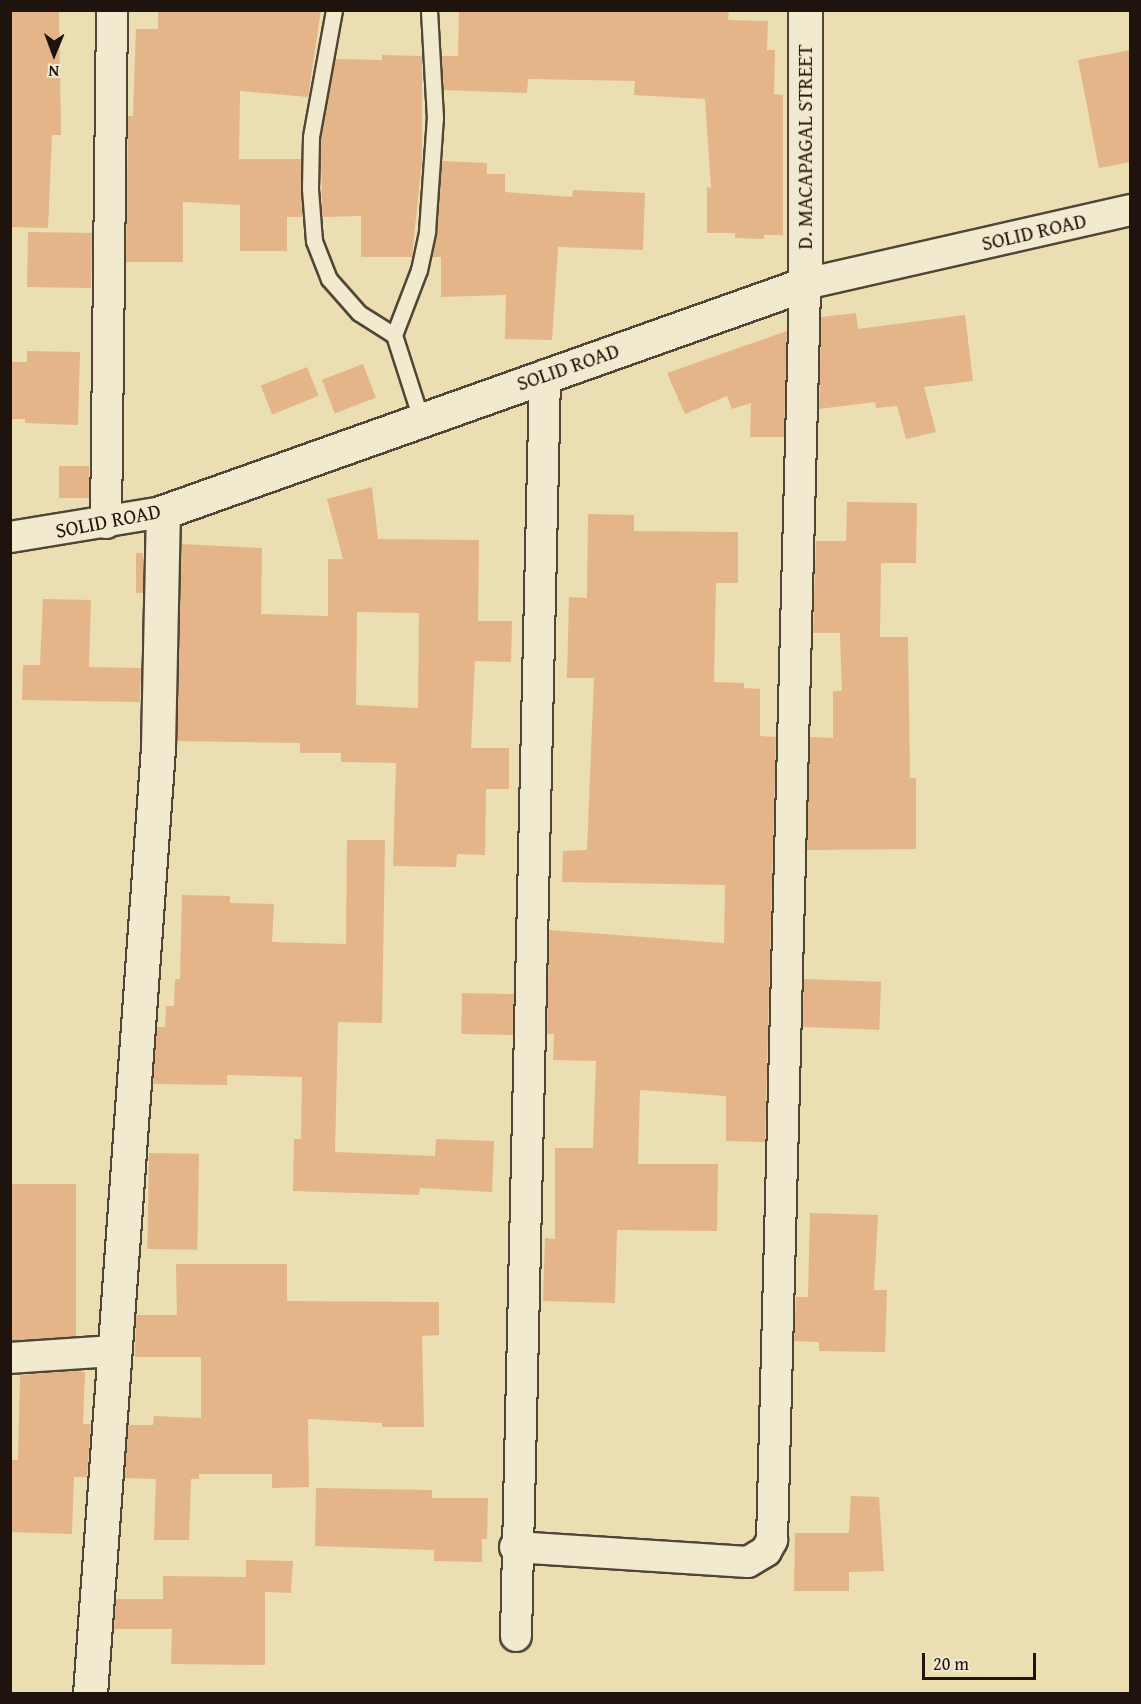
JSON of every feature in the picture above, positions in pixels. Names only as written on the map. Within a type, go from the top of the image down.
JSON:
[{"type":"street","points":[[106,523],[112,10]]},
{"type":"street","name":"D. MACAPAGAL STREET","points":[[805,10],[805,284]]},
{"type":"street","name":"SOLID ROAD","points":[[10,537],[163,512],[805,284],[1131,210]]},
{"type":"street","points":[[515,1547],[748,1562],[766,1551],[772,1540],[805,284]]},
{"type":"street","points":[[516,1636],[515,1547],[544,375]]},
{"type":"street","points":[[90,1694],[158,747],[163,512]]},
{"type":"street","points":[[10,1358],[113,1351]]},
{"type":"lane","points":[[334,10],[311,137],[310,189],[314,241],[329,279],[359,313],[394,335]]},
{"type":"lane","points":[[421,419],[394,335],[419,270],[427,231],[435,118],[429,10]]},
{"type":"building","points":[[10,10],[59,10],[61,135],[52,135],[48,228],[10,227]]},
{"type":"building","points":[[158,10],[321,10],[308,97],[240,91],[239,159],[301,159],[302,217],[287,217],[287,251],[240,251],[240,205],[183,202],[183,262],[126,262],[128,116],[133,116],[136,29],[158,29]]},
{"type":"building","points":[[459,10],[729,10],[728,20],[768,21],[767,50],[775,50],[774,94],[783,95],[783,235],[764,235],[764,239],[735,238],[735,233],[707,233],[707,187],[711,188],[705,99],[634,95],[635,81],[528,79],[527,93],[443,90],[441,56],[458,56]]},
{"type":"building","points":[[1131,50],[1131,162],[1099,168],[1078,60]]},
{"type":"building","points":[[382,55],[422,56],[422,160],[412,257],[361,257],[361,216],[322,217],[321,135],[335,59],[382,60]]},
{"type":"building","points":[[442,161],[487,163],[487,174],[505,174],[505,192],[572,197],[573,190],[645,193],[643,250],[558,247],[552,340],[505,339],[506,295],[441,297],[441,257],[432,257]]},
{"type":"building","points":[[28,232],[92,233],[91,288],[27,287]]},
{"type":"building","points":[[856,313],[858,329],[965,315],[973,381],[924,387],[936,432],[906,439],[897,406],[876,408],[875,402],[819,409],[821,317]]},
{"type":"building","points":[[787,331],[784,437],[750,437],[751,403],[732,409],[727,396],[685,414],[667,373]]},
{"type":"building","points":[[27,351],[80,352],[78,425],[25,423],[25,419],[10,419],[10,362],[27,362]]},
{"type":"building","points":[[363,364],[376,398],[335,413],[322,380]]},
{"type":"building","points":[[307,367],[319,396],[272,414],[261,386]]},
{"type":"building","points":[[59,466],[89,466],[89,498],[59,498]]},
{"type":"building","points":[[372,487],[378,539],[479,540],[478,621],[512,621],[511,662],[475,661],[471,748],[509,748],[509,789],[486,789],[485,855],[457,854],[456,867],[393,866],[396,763],[341,762],[341,753],[300,753],[300,743],[177,741],[181,544],[262,548],[261,614],[328,616],[328,559],[343,559],[327,499]],"holes":[[[357,612],[419,613],[418,708],[356,705]]]},
{"type":"building","points":[[847,502],[917,503],[916,563],[881,563],[880,637],[908,637],[910,778],[916,778],[916,849],[807,850],[810,737],[833,738],[833,691],[842,691],[840,633],[813,633],[816,541],[846,541]]},
{"type":"building","points":[[588,514],[634,515],[634,531],[738,532],[738,583],[716,583],[714,682],[744,683],[744,688],[760,689],[760,736],[776,737],[765,1142],[726,1141],[726,1096],[640,1090],[638,1164],[718,1164],[717,1231],[617,1230],[615,1303],[543,1301],[545,1238],[555,1239],[555,1148],[593,1148],[596,1061],[553,1060],[554,1034],[547,1034],[549,930],[724,943],[725,885],[562,882],[563,851],[587,850],[594,678],[567,678],[569,597],[587,598]]},
{"type":"building","points":[[136,553],[143,553],[143,593],[136,593]]},
{"type":"building","points":[[43,599],[91,600],[89,667],[141,668],[140,702],[22,700],[23,665],[40,665]]},
{"type":"building","points":[[347,840],[385,840],[382,1023],[338,1022],[335,1152],[435,1156],[436,1139],[494,1141],[492,1192],[420,1188],[419,1195],[293,1191],[294,1139],[301,1139],[302,1077],[227,1075],[227,1085],[153,1084],[157,1027],[165,1027],[166,1006],[174,1006],[175,979],[180,979],[182,895],[230,896],[230,903],[274,904],[272,942],[346,944]]},
{"type":"building","points":[[804,979],[881,982],[879,1030],[802,1027]]},
{"type":"building","points":[[462,993],[514,994],[513,1035],[461,1034]]},
{"type":"building","points":[[149,1153],[199,1154],[197,1250],[147,1249]]},
{"type":"building","points":[[10,1184],[76,1184],[76,1341],[10,1341]]},
{"type":"building","points":[[810,1213],[878,1215],[874,1290],[887,1290],[885,1352],[819,1351],[819,1342],[794,1341],[796,1297],[808,1297]]},
{"type":"building","points":[[176,1264],[287,1264],[287,1301],[439,1302],[439,1335],[422,1336],[424,1427],[382,1427],[382,1423],[308,1419],[309,1487],[272,1488],[272,1474],[199,1474],[199,1479],[191,1479],[189,1540],[154,1540],[156,1479],[124,1478],[128,1425],[153,1425],[154,1416],[201,1418],[201,1357],[135,1357],[136,1315],[177,1315]]},
{"type":"building","points":[[85,1372],[83,1424],[91,1424],[87,1477],[74,1477],[72,1534],[10,1532],[10,1460],[18,1460],[20,1375]]},
{"type":"building","points":[[316,1488],[432,1490],[432,1498],[488,1498],[487,1539],[482,1539],[482,1562],[434,1561],[434,1550],[315,1546]]},
{"type":"building","points":[[851,1496],[879,1497],[884,1571],[849,1572],[849,1591],[794,1591],[795,1533],[849,1533]]},
{"type":"building","points":[[246,1560],[293,1561],[291,1593],[265,1592],[265,1665],[171,1664],[172,1629],[114,1629],[116,1599],[163,1599],[163,1576],[246,1577]]}]
